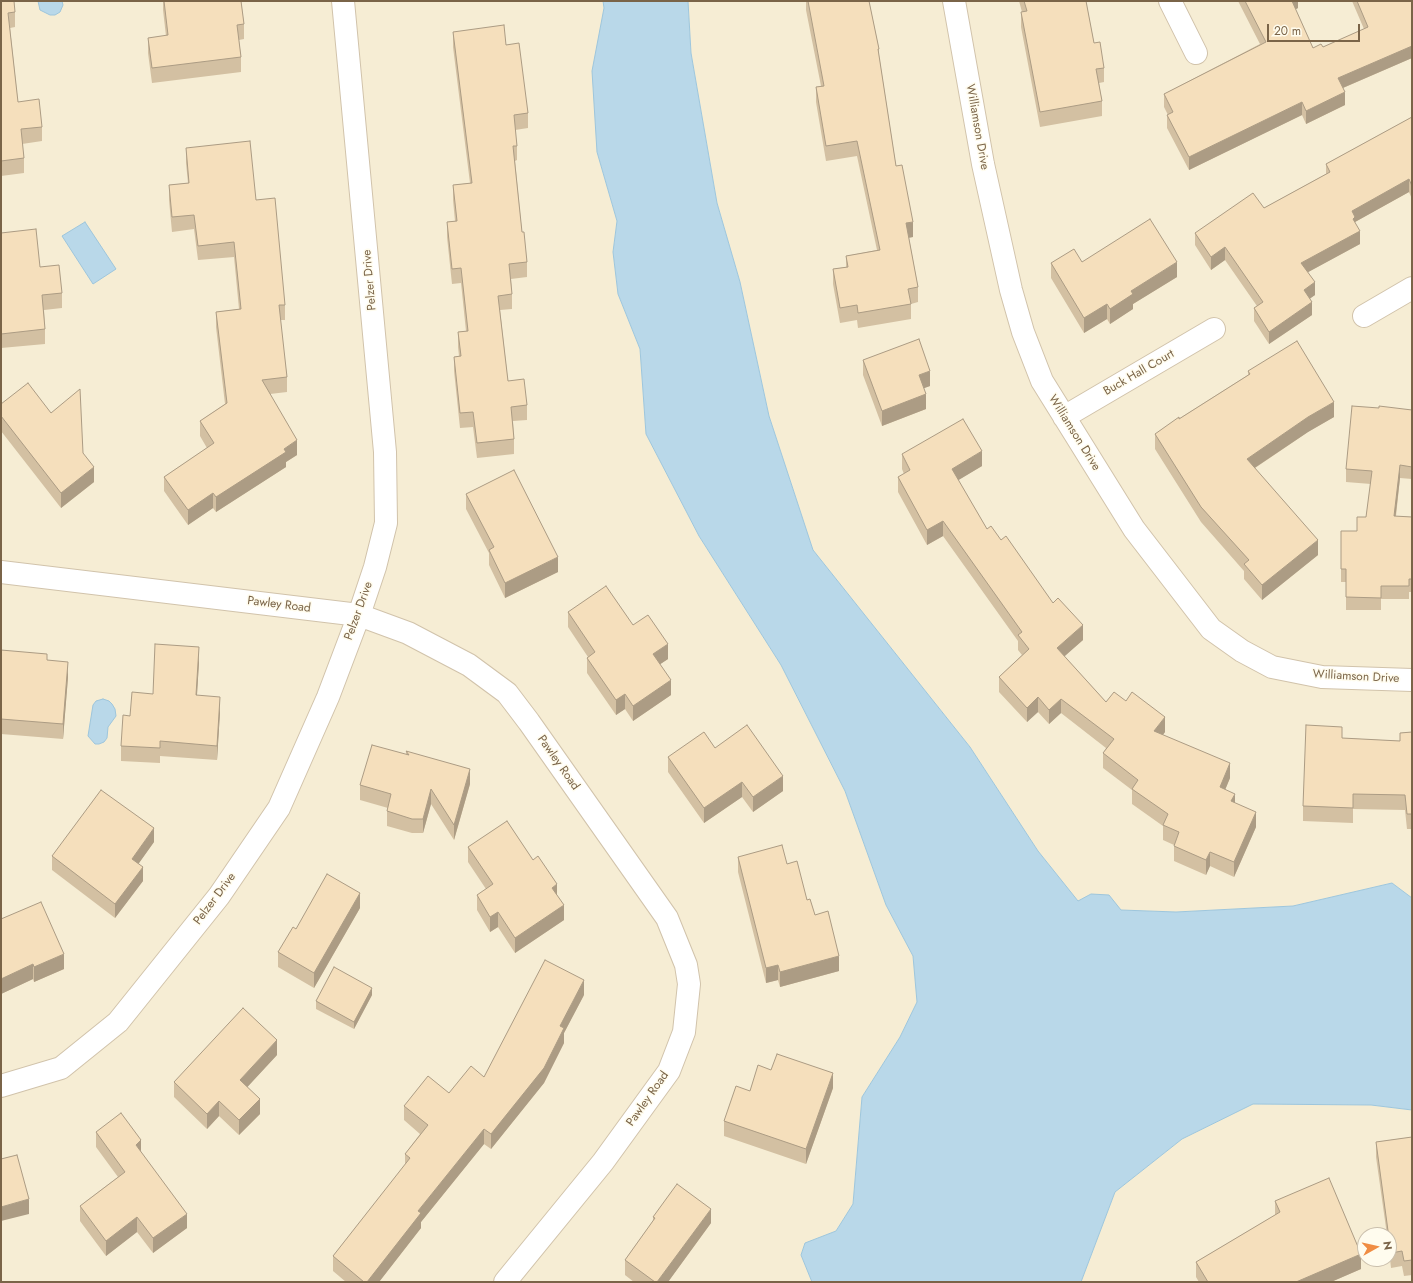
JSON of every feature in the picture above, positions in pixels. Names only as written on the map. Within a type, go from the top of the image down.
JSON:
[{"type":"street","name":"Pelzer Drive","points":[[1,1086],[61,1068],[118,1022],[219,896],[279,808],[328,697],[375,567],[386,523],[385,452],[343,1]]},
{"type":"street","name":"Williamson Drive","points":[[954,1],[984,164],[1010,290],[1023,332],[1042,381],[1134,529],[1212,629],[1242,650],[1272,667],[1322,677],[1412,680]]},
{"type":"street","points":[[1170,1],[1196,53]]},
{"type":"street","points":[[1364,316],[1412,288]]},
{"type":"street","name":"Buck Hall Court","points":[[1064,417],[1214,329]]},
{"type":"street","name":"Pawley Road","points":[[1,572],[359,614],[408,633],[469,665],[507,693],[529,722],[667,918],[686,965],[689,984],[684,1032],[669,1071],[603,1162],[505,1282]]},
{"type":"shaded area","points":[[1,1],[603,1],[604,8],[597,152],[617,221],[613,252],[618,294],[640,349],[646,434],[699,536],[781,665],[845,791],[886,905],[913,956],[917,1002],[900,1037],[862,1097],[853,1204],[836,1231],[805,1244],[801,1255],[812,1282],[1,1282]]},
{"type":"shaded area","points":[[688,1],[1412,1],[1412,898],[1392,883],[1293,906],[1176,912],[1121,910],[1091,894],[1078,902],[1038,851],[970,747],[813,550],[769,416],[740,282],[717,203],[691,53]]},
{"type":"shaded area","points":[[1253,1104],[1371,1105],[1412,1110],[1412,1282],[1081,1282],[1115,1192],[1182,1139]]},
{"type":"water","points":[[38,1],[62,1],[63,5],[60,12],[55,15],[50,15],[40,10]]},
{"type":"water","points":[[603,1],[688,1],[691,53],[717,203],[740,282],[769,416],[813,550],[970,747],[1038,851],[1078,901],[1091,894],[1109,895],[1121,910],[1176,912],[1293,906],[1392,883],[1412,898],[1412,1110],[1371,1105],[1253,1104],[1182,1139],[1115,1192],[1081,1282],[812,1282],[801,1255],[805,1243],[836,1231],[853,1204],[862,1097],[900,1037],[917,1002],[913,956],[886,905],[845,791],[781,665],[699,536],[646,434],[640,349],[618,294],[613,252],[617,221],[597,152],[592,71],[604,8]]},
{"type":"water","points":[[85,222],[116,269],[93,284],[62,236]]},
{"type":"water","points":[[103,699],[112,704],[115,709],[116,716],[108,727],[107,738],[104,742],[95,744],[88,736],[93,705],[96,701]]},
{"type":"building","points":[[1,1],[14,1],[15,12],[8,13],[18,102],[39,99],[42,127],[21,129],[24,158],[1,161]]},
{"type":"building","points":[[164,1],[241,1],[244,24],[237,25],[241,57],[152,68],[148,38],[168,35]]},
{"type":"building","points":[[808,1],[869,1],[879,49],[896,166],[902,165],[913,222],[906,223],[918,287],[908,289],[911,304],[858,313],[857,305],[840,308],[833,269],[848,267],[846,256],[880,250],[857,141],[826,146],[816,87],[824,86]]},
{"type":"building","points":[[1024,1],[1086,1],[1094,43],[1100,42],[1104,68],[1096,69],[1102,101],[1040,112],[1021,12],[1027,11]]},
{"type":"building","points":[[1245,1],[1292,1],[1313,48],[1321,44],[1323,47],[1368,27],[1357,1],[1412,1],[1412,46],[1338,78],[1345,92],[1306,111],[1302,102],[1189,157],[1167,115],[1173,112],[1164,94],[1266,42]]},
{"type":"building","points":[[504,25],[506,45],[519,43],[528,113],[514,115],[517,146],[513,146],[522,232],[524,232],[527,262],[509,264],[512,294],[498,296],[508,381],[524,379],[527,405],[511,407],[514,439],[477,443],[473,412],[460,413],[454,357],[461,356],[458,332],[468,331],[461,268],[452,269],[447,222],[457,221],[453,185],[472,183],[453,32]]},
{"type":"building","points":[[1412,117],[1412,186],[1409,179],[1352,211],[1355,217],[1353,219],[1360,231],[1301,263],[1315,282],[1304,290],[1312,302],[1269,332],[1254,308],[1263,302],[1225,247],[1211,257],[1195,233],[1253,193],[1264,208],[1330,172],[1326,164]]},
{"type":"building","points":[[250,141],[256,200],[275,198],[285,305],[279,305],[287,377],[262,380],[297,440],[284,449],[286,452],[216,497],[213,493],[188,510],[164,477],[214,443],[200,421],[227,403],[216,312],[241,309],[234,242],[198,246],[194,215],[172,217],[169,185],[189,183],[186,148]]},
{"type":"building","points":[[1150,219],[1177,262],[1131,291],[1133,294],[1110,309],[1107,304],[1084,318],[1051,263],[1074,249],[1082,262]]},
{"type":"building","points":[[36,229],[40,267],[59,265],[62,293],[42,295],[45,329],[1,334],[1,233]]},
{"type":"building","points":[[919,339],[930,371],[919,375],[926,394],[882,411],[863,360]]},
{"type":"building","points":[[1297,341],[1334,402],[1308,417],[1247,459],[1318,540],[1262,585],[1244,564],[1249,560],[1201,507],[1155,434],[1179,417],[1179,419],[1250,374],[1248,371]]},
{"type":"building","points":[[28,383],[51,413],[80,389],[83,453],[94,467],[61,493],[1,416],[1,404]]},
{"type":"building","points":[[1352,406],[1379,408],[1379,406],[1412,410],[1412,467],[1400,465],[1394,516],[1412,517],[1412,579],[1409,579],[1409,586],[1381,586],[1381,598],[1346,597],[1346,569],[1341,569],[1341,531],[1357,531],[1357,517],[1366,517],[1372,471],[1346,469]]},
{"type":"building","points":[[963,419],[982,451],[952,469],[987,529],[991,526],[1001,540],[1006,536],[1053,603],[1058,598],[1083,625],[1057,648],[1106,702],[1114,692],[1126,701],[1132,692],[1165,717],[1154,731],[1230,763],[1220,787],[1235,794],[1231,801],[1256,812],[1234,862],[1210,852],[1206,860],[1174,846],[1179,832],[1163,825],[1168,814],[1132,789],[1138,780],[1103,753],[1114,739],[1061,699],[1049,710],[1038,697],[1027,708],[999,677],[1029,649],[1018,635],[1022,632],[943,521],[927,530],[898,477],[910,470],[902,454]]},
{"type":"building","points":[[514,470],[558,557],[505,583],[489,550],[494,547],[466,494]]},
{"type":"building","points":[[606,586],[633,625],[648,615],[668,644],[653,654],[671,680],[633,706],[625,694],[616,700],[587,658],[595,652],[568,612]]},
{"type":"building","points":[[155,644],[199,647],[196,695],[220,697],[217,746],[160,741],[160,748],[121,746],[123,715],[130,716],[132,692],[153,694]]},
{"type":"building","points":[[1,650],[47,654],[47,660],[68,662],[63,724],[1,719]]},
{"type":"building","points":[[747,725],[783,776],[753,797],[742,782],[704,808],[668,757],[704,732],[715,748]]},
{"type":"building","points":[[1306,725],[1342,727],[1342,738],[1400,741],[1400,733],[1412,732],[1412,814],[1407,814],[1405,795],[1353,794],[1353,808],[1303,806]]},
{"type":"building","points":[[372,745],[409,755],[406,751],[470,769],[454,825],[431,789],[423,819],[412,819],[387,811],[391,794],[360,785]]},
{"type":"building","points":[[101,790],[154,828],[132,859],[143,867],[115,904],[52,856]]},
{"type":"building","points":[[507,821],[533,860],[538,856],[557,884],[552,888],[564,905],[515,938],[498,912],[490,917],[477,895],[493,884],[468,847]]},
{"type":"building","points":[[782,845],[787,864],[797,861],[807,900],[810,899],[815,915],[828,911],[839,956],[780,972],[778,965],[766,968],[738,857]]},
{"type":"building","points":[[327,874],[360,893],[314,973],[278,952],[293,927],[296,929]]},
{"type":"building","points":[[41,902],[64,954],[34,967],[33,964],[1,979],[1,919]]},
{"type":"building","points":[[545,960],[584,980],[560,1026],[564,1028],[544,1068],[491,1134],[484,1129],[418,1211],[421,1213],[367,1282],[364,1282],[333,1256],[410,1158],[405,1154],[428,1125],[404,1106],[428,1076],[449,1093],[471,1066],[484,1077]]},
{"type":"building","points":[[334,967],[372,988],[354,1022],[316,1001]]},
{"type":"building","points":[[243,1008],[277,1040],[240,1080],[260,1099],[239,1120],[219,1101],[207,1114],[174,1082]]},
{"type":"building","points":[[777,1054],[833,1073],[806,1149],[724,1121],[736,1086],[750,1091],[758,1065],[771,1070]]},
{"type":"building","points":[[121,1113],[141,1140],[136,1145],[187,1214],[153,1238],[137,1217],[106,1241],[80,1206],[125,1172],[96,1132]]},
{"type":"building","points":[[1412,1137],[1412,1260],[1404,1261],[1402,1251],[1397,1252],[1397,1227],[1387,1227],[1376,1142]]},
{"type":"building","points":[[17,1155],[29,1199],[1,1207],[1,1159]]},
{"type":"building","points":[[1329,1178],[1357,1244],[1357,1256],[1296,1282],[1208,1282],[1196,1262],[1280,1212],[1275,1201]]},
{"type":"building","points":[[677,1184],[711,1209],[657,1282],[655,1282],[625,1260]]}]
